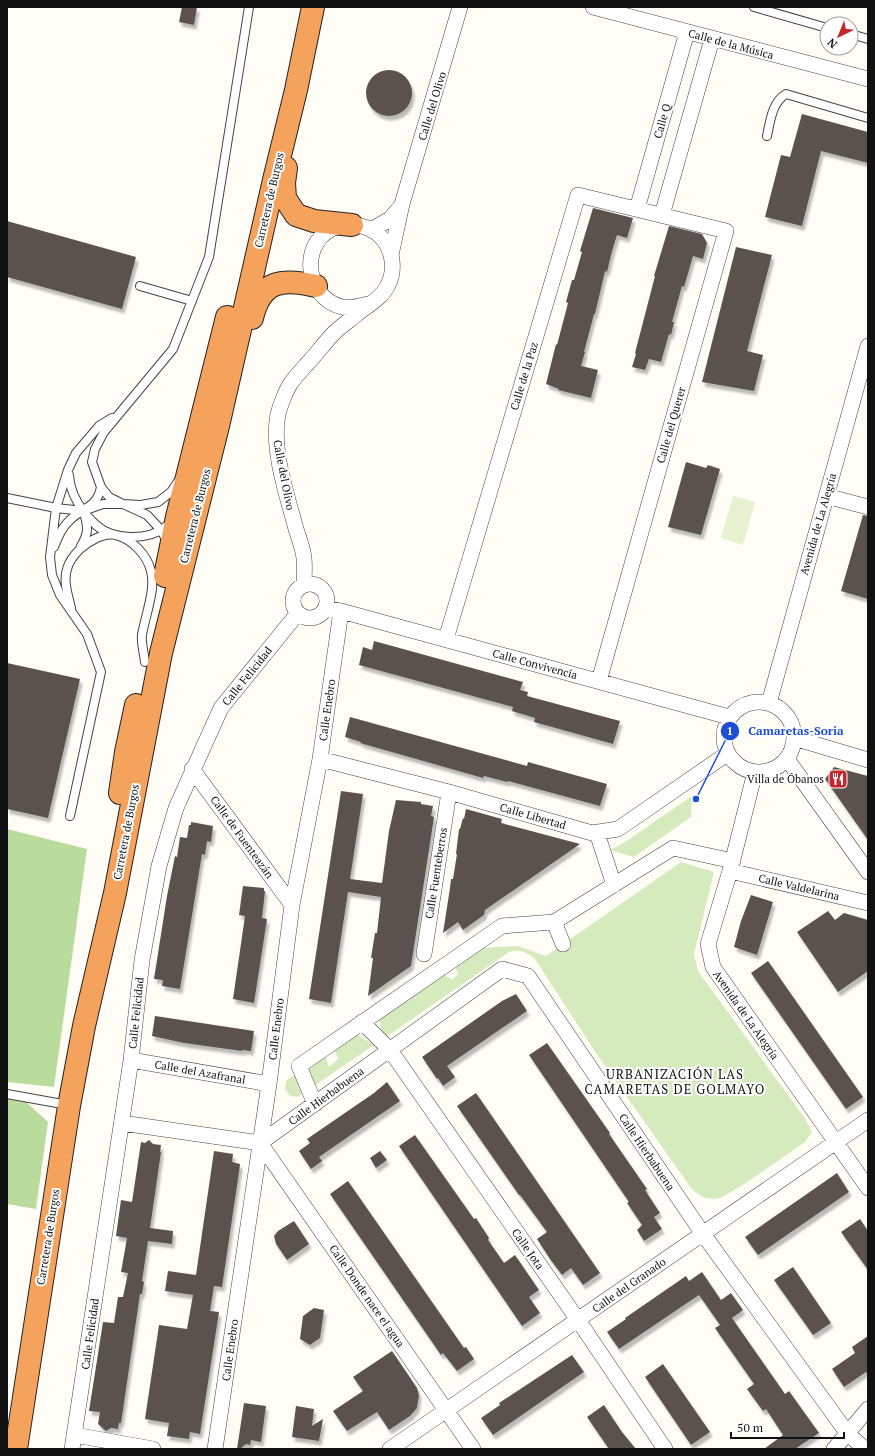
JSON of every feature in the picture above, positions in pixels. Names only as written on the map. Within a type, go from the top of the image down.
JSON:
[{"type":"highway","name":"Carretera de Burgos","points":[[84,1026],[115,893],[143,744],[153,657],[171,550],[269,148],[309,7]]},
{"type":"highway","name":"Carretera de Burgos","points":[[16,1449],[69,1106],[84,1026],[126,752],[218,426],[296,90],[313,7]]},
{"type":"highway","points":[[296,90],[284,183],[285,198],[296,215],[314,221],[361,227]]},
{"type":"highway","points":[[153,657],[197,548],[255,306],[267,288],[283,282],[305,284],[322,294]]},
{"type":"street","name":"Calle del Olivo","points":[[391,255],[402,204],[460,7]]},
{"type":"street","name":"Calle de la Música","points":[[594,7],[868,79]]},
{"type":"street","name":"Calle Q","points":[[637,209],[687,32]]},
{"type":"street","points":[[662,215],[712,39]]},
{"type":"street","name":"Calle de la Paz","points":[[446,639],[578,195],[662,215]]},
{"type":"street","name":"Calle del Olivo","points":[[361,227],[390,218],[402,204]]},
{"type":"street","name":"Calle del Querer","points":[[599,681],[726,231],[662,215]]},
{"type":"street","points":[[322,294],[342,307],[355,308],[368,304],[380,297],[388,286],[392,273],[391,255],[388,247],[380,236],[361,227],[338,227],[326,233],[317,242],[311,254],[310,268],[312,281],[336,316],[334,334]]},
{"type":"street","name":"Calle del Olivo","points":[[304,586],[304,558],[285,487],[276,437],[278,413],[290,384],[334,334],[368,304]]},
{"type":"street","name":"Avenida de La Alegría","points":[[769,703],[868,346]]},
{"type":"street","points":[[826,496],[868,507]]},
{"type":"street","points":[[310,584],[317,586],[322,589],[326,595],[326,608],[318,616],[313,618],[302,616],[294,609],[293,598],[295,592],[310,584]]},
{"type":"street","name":"Calle Convivencia","points":[[326,608],[446,639],[729,717]]},
{"type":"street","name":"Calle Enebro","points":[[215,1449],[269,1084],[292,905],[320,759],[341,611]]},
{"type":"street","name":"Calle Felicidad","points":[[74,1442],[131,1060],[142,960],[159,866],[176,808],[192,769],[221,708],[298,613]]},
{"type":"street","points":[[757,701],[769,703],[779,708],[788,716],[793,727],[794,738],[792,749],[787,759],[778,767],[767,772],[755,772],[744,769],[734,763],[727,754],[723,735],[725,726],[729,717],[746,703],[757,701]]},
{"type":"street","points":[[794,738],[868,760]]},
{"type":"street","name":"Calle Libertad","points":[[320,759],[449,792],[592,833],[597,833],[618,829],[727,754]]},
{"type":"street","points":[[787,759],[868,872]]},
{"type":"street","name":"Calle de Fuenteazán","points":[[192,769],[292,905]]},
{"type":"street","name":"Avenida de La Alegría","points":[[755,772],[731,866],[708,944],[713,967],[868,1188]]},
{"type":"street","name":"Calle Fuenteberros","points":[[424,954],[449,792]]},
{"type":"street","points":[[597,833],[614,885]]},
{"type":"street","name":"Calle Valdelarina","points":[[554,922],[673,848],[731,866],[868,903]]},
{"type":"street","points":[[315,1104],[299,1066],[502,926],[554,922],[563,944]]},
{"type":"street","name":"Calle Hierbabuena","points":[[260,1143],[502,969],[528,976],[703,1234],[848,1434],[865,1449]]},
{"type":"street","name":"Calle Jota","points":[[362,1022],[390,1050],[578,1320],[665,1449]]},
{"type":"street","name":"Calle del Azafranal","points":[[131,1060],[269,1084]]},
{"type":"street","name":"Calle del Granado","points":[[390,1449],[868,1120]]},
{"type":"street","points":[[122,1123],[260,1143]]},
{"type":"street","name":"Calle Donde nace el agua","points":[[260,1143],[473,1449]]},
{"type":"street","points":[[834,1449],[868,1409]]},
{"type":"street","points":[[74,1442],[153,1449]]},
{"type":"lane","points":[[180,511],[147,515],[109,497],[101,487],[92,462],[95,449],[104,432],[173,349],[209,257],[249,7]]},
{"type":"lane","points":[[754,7],[819,26]]},
{"type":"lane","points":[[767,136],[773,110],[779,98],[786,94],[868,118]]},
{"type":"lane","points":[[140,286],[192,301]]},
{"type":"lane","points":[[7,498],[56,508],[83,511],[103,504],[141,505],[158,502],[171,492],[180,478],[192,427],[209,392]]},
{"type":"lane","points":[[70,816],[100,672],[87,634],[60,595],[52,575],[50,557],[56,508],[68,470],[76,453],[100,426],[119,413]]},
{"type":"lane","points":[[75,554],[87,542],[101,536],[116,535],[134,537],[154,534],[180,511],[202,456],[218,426]]},
{"type":"lane","points":[[68,470],[69,483],[75,499],[96,526],[133,544],[146,557],[152,572],[152,590],[142,636],[153,657]]},
{"type":"lane","points":[[50,557],[61,531],[70,519],[95,503],[101,487]]},
{"type":"lane","points":[[72,613],[65,584],[67,568],[86,538],[88,527],[83,511]]},
{"type":"lane","points":[[143,744],[153,658],[173,570],[171,550]]},
{"type":"lane","points":[[7,1094],[69,1106]]},
{"type":"green space","points":[[733,496],[755,502],[743,545],[721,538]]},
{"type":"green space","points":[[692,796],[691,817],[634,857],[610,850],[625,842]]},
{"type":"green space","points":[[7,829],[87,849],[54,1087],[7,1082]]},
{"type":"green space","points":[[681,862],[714,872],[694,954],[698,971],[804,1117],[812,1132],[805,1142],[759,1174],[722,1197],[715,1199],[707,1198],[696,1193],[691,1188],[596,1053],[535,959],[526,953],[520,951],[509,952],[383,1039],[379,1018],[443,974],[452,980],[458,974],[455,966],[479,948],[518,946],[546,956]]},
{"type":"green space","points":[[356,1034],[374,1045],[298,1097],[290,1096],[285,1089],[286,1081],[298,1072],[304,1062],[325,1054],[329,1067],[338,1059],[334,1049]]},
{"type":"green space","points":[[7,1098],[26,1102],[48,1122],[36,1209],[7,1204]]},
{"type":"building","points":[[182,7],[197,7],[194,25],[179,22]]},
{"type":"building","points":[[384,70],[394,70],[402,74],[408,80],[412,88],[412,98],[408,106],[402,112],[394,116],[384,116],[376,112],[370,106],[366,98],[366,88],[370,80],[376,74]]},
{"type":"building","points":[[802,114],[868,132],[868,163],[821,151],[802,226],[765,217],[781,155],[790,157]]},
{"type":"building","points":[[593,208],[633,218],[627,238],[617,235],[607,272],[605,271],[584,352],[581,366],[598,370],[591,398],[558,390],[559,389],[546,384],[568,303],[566,302],[572,280],[574,280],[582,252],[580,251]]},
{"type":"building","points":[[7,221],[136,257],[122,309],[7,277]]},
{"type":"building","points":[[669,226],[702,234],[707,243],[703,259],[693,256],[684,287],[682,286],[672,322],[674,322],[671,335],[669,334],[661,362],[649,359],[645,370],[632,367],[654,276]]},
{"type":"building","points":[[736,247],[772,255],[747,351],[763,355],[754,391],[702,382]]},
{"type":"building","points":[[686,462],[706,468],[708,465],[720,469],[701,535],[668,527]]},
{"type":"building","points":[[863,515],[868,516],[868,599],[841,591]]},
{"type":"building","points":[[374,641],[523,682],[520,690],[528,692],[527,696],[620,721],[613,744],[534,722],[535,718],[512,711],[513,707],[359,665],[363,647],[372,650]]},
{"type":"building","points":[[7,663],[80,679],[48,818],[7,809]]},
{"type":"building","points":[[350,717],[527,766],[528,762],[607,784],[600,806],[508,781],[484,776],[483,778],[360,743],[361,742],[345,737]]},
{"type":"building","points":[[834,767],[868,776],[868,840],[825,779]]},
{"type":"building","points":[[341,791],[363,794],[350,879],[382,883],[389,831],[396,800],[421,802],[421,804],[433,806],[431,816],[434,817],[411,966],[368,996],[373,958],[371,958],[375,933],[377,933],[381,897],[348,892],[331,1003],[309,999]]},
{"type":"building","points":[[466,809],[502,819],[501,823],[580,844],[485,910],[484,915],[463,930],[458,922],[443,933],[451,879],[453,879],[457,854],[459,829],[463,818],[464,819]]},
{"type":"building","points":[[191,822],[213,826],[211,842],[207,841],[205,855],[202,854],[180,989],[162,986],[163,980],[154,979],[175,856],[177,857],[180,837],[187,838],[189,825],[191,825]]},
{"type":"building","points":[[243,886],[264,888],[265,891],[262,918],[267,919],[254,1003],[233,999],[245,916],[239,915]]},
{"type":"building","points":[[751,895],[773,902],[757,955],[734,947],[741,921]]},
{"type":"building","points":[[828,911],[835,920],[844,913],[868,920],[868,971],[838,992],[797,932]]},
{"type":"building","points":[[768,961],[863,1097],[846,1109],[751,973]]},
{"type":"building","points":[[516,994],[527,1011],[447,1066],[455,1077],[443,1086],[422,1057],[502,1001]]},
{"type":"building","points":[[155,1016],[254,1031],[251,1051],[184,1043],[152,1036]]},
{"type":"building","points":[[547,1043],[610,1133],[609,1134],[647,1189],[645,1190],[660,1213],[654,1217],[662,1229],[644,1241],[637,1230],[642,1225],[627,1203],[629,1202],[529,1055]]},
{"type":"building","points":[[387,1082],[400,1101],[319,1157],[322,1161],[311,1169],[299,1151],[310,1143],[307,1139],[374,1093]]},
{"type":"building","points":[[476,1093],[600,1273],[583,1285],[571,1268],[562,1275],[550,1259],[537,1239],[547,1232],[519,1195],[457,1106]]},
{"type":"building","points":[[415,1135],[474,1219],[476,1218],[489,1238],[488,1240],[504,1263],[515,1255],[539,1290],[529,1297],[540,1313],[522,1326],[399,1146]]},
{"type":"building","points":[[149,1140],[153,1144],[161,1145],[150,1228],[173,1231],[172,1244],[148,1241],[142,1281],[144,1282],[142,1294],[140,1294],[121,1423],[119,1423],[118,1429],[111,1428],[106,1431],[98,1424],[100,1412],[89,1411],[103,1322],[114,1323],[118,1297],[123,1297],[128,1273],[121,1272],[127,1238],[116,1236],[121,1200],[132,1202],[141,1142],[145,1143]]},
{"type":"building","points":[[214,1151],[233,1154],[232,1162],[240,1164],[222,1287],[214,1286],[210,1311],[219,1312],[200,1434],[190,1432],[189,1439],[167,1436],[169,1423],[145,1419],[159,1325],[187,1329],[193,1295],[165,1291],[168,1271],[196,1275]]},
{"type":"building","points":[[380,1151],[387,1160],[376,1168],[370,1158]]},
{"type":"building","points":[[837,1173],[849,1192],[758,1255],[745,1237]]},
{"type":"building","points":[[348,1181],[464,1348],[466,1347],[474,1359],[457,1371],[443,1353],[441,1355],[330,1194]]},
{"type":"building","points":[[860,1219],[868,1231],[868,1270],[841,1232]]},
{"type":"building","points":[[294,1221],[309,1244],[287,1260],[276,1244],[274,1236],[278,1231]]},
{"type":"building","points":[[793,1267],[831,1323],[813,1335],[774,1280]]},
{"type":"building","points":[[702,1272],[721,1300],[731,1293],[743,1310],[732,1318],[785,1394],[789,1391],[819,1433],[795,1449],[764,1449],[783,1435],[766,1409],[763,1411],[747,1389],[754,1384],[715,1328],[720,1325],[699,1295],[619,1349],[607,1332],[686,1276],[689,1281]]},
{"type":"building","points":[[314,1308],[324,1310],[320,1338],[310,1345],[300,1339],[303,1316]]},
{"type":"building","points":[[868,1336],[868,1374],[866,1372],[844,1387],[832,1369],[855,1353],[852,1347]]},
{"type":"building","points":[[392,1351],[417,1388],[419,1395],[417,1408],[410,1416],[389,1430],[377,1412],[347,1431],[333,1411],[363,1391],[353,1377]]},
{"type":"building","points":[[572,1355],[584,1372],[493,1435],[481,1418],[500,1405],[499,1403]]},
{"type":"building","points":[[663,1364],[710,1432],[691,1445],[645,1377]]},
{"type":"building","points":[[244,1403],[266,1406],[261,1442],[251,1440],[250,1445],[246,1444],[240,1449],[237,1449]]},
{"type":"building","points":[[604,1405],[622,1432],[636,1449],[609,1449],[587,1417]]},
{"type":"building","points":[[296,1406],[314,1409],[312,1426],[323,1419],[319,1441],[292,1437]]},
{"type":"place","name":"Villa de Óbanos","points":[[838,779]]},
{"type":"place","name":"Camaretas-Soria","points":[[696,799]]},
{"type":"district","name":"URBANIZACIÓN LAS CAMARETAS DE GOLMAYO","points":[[675,1082]]}]
